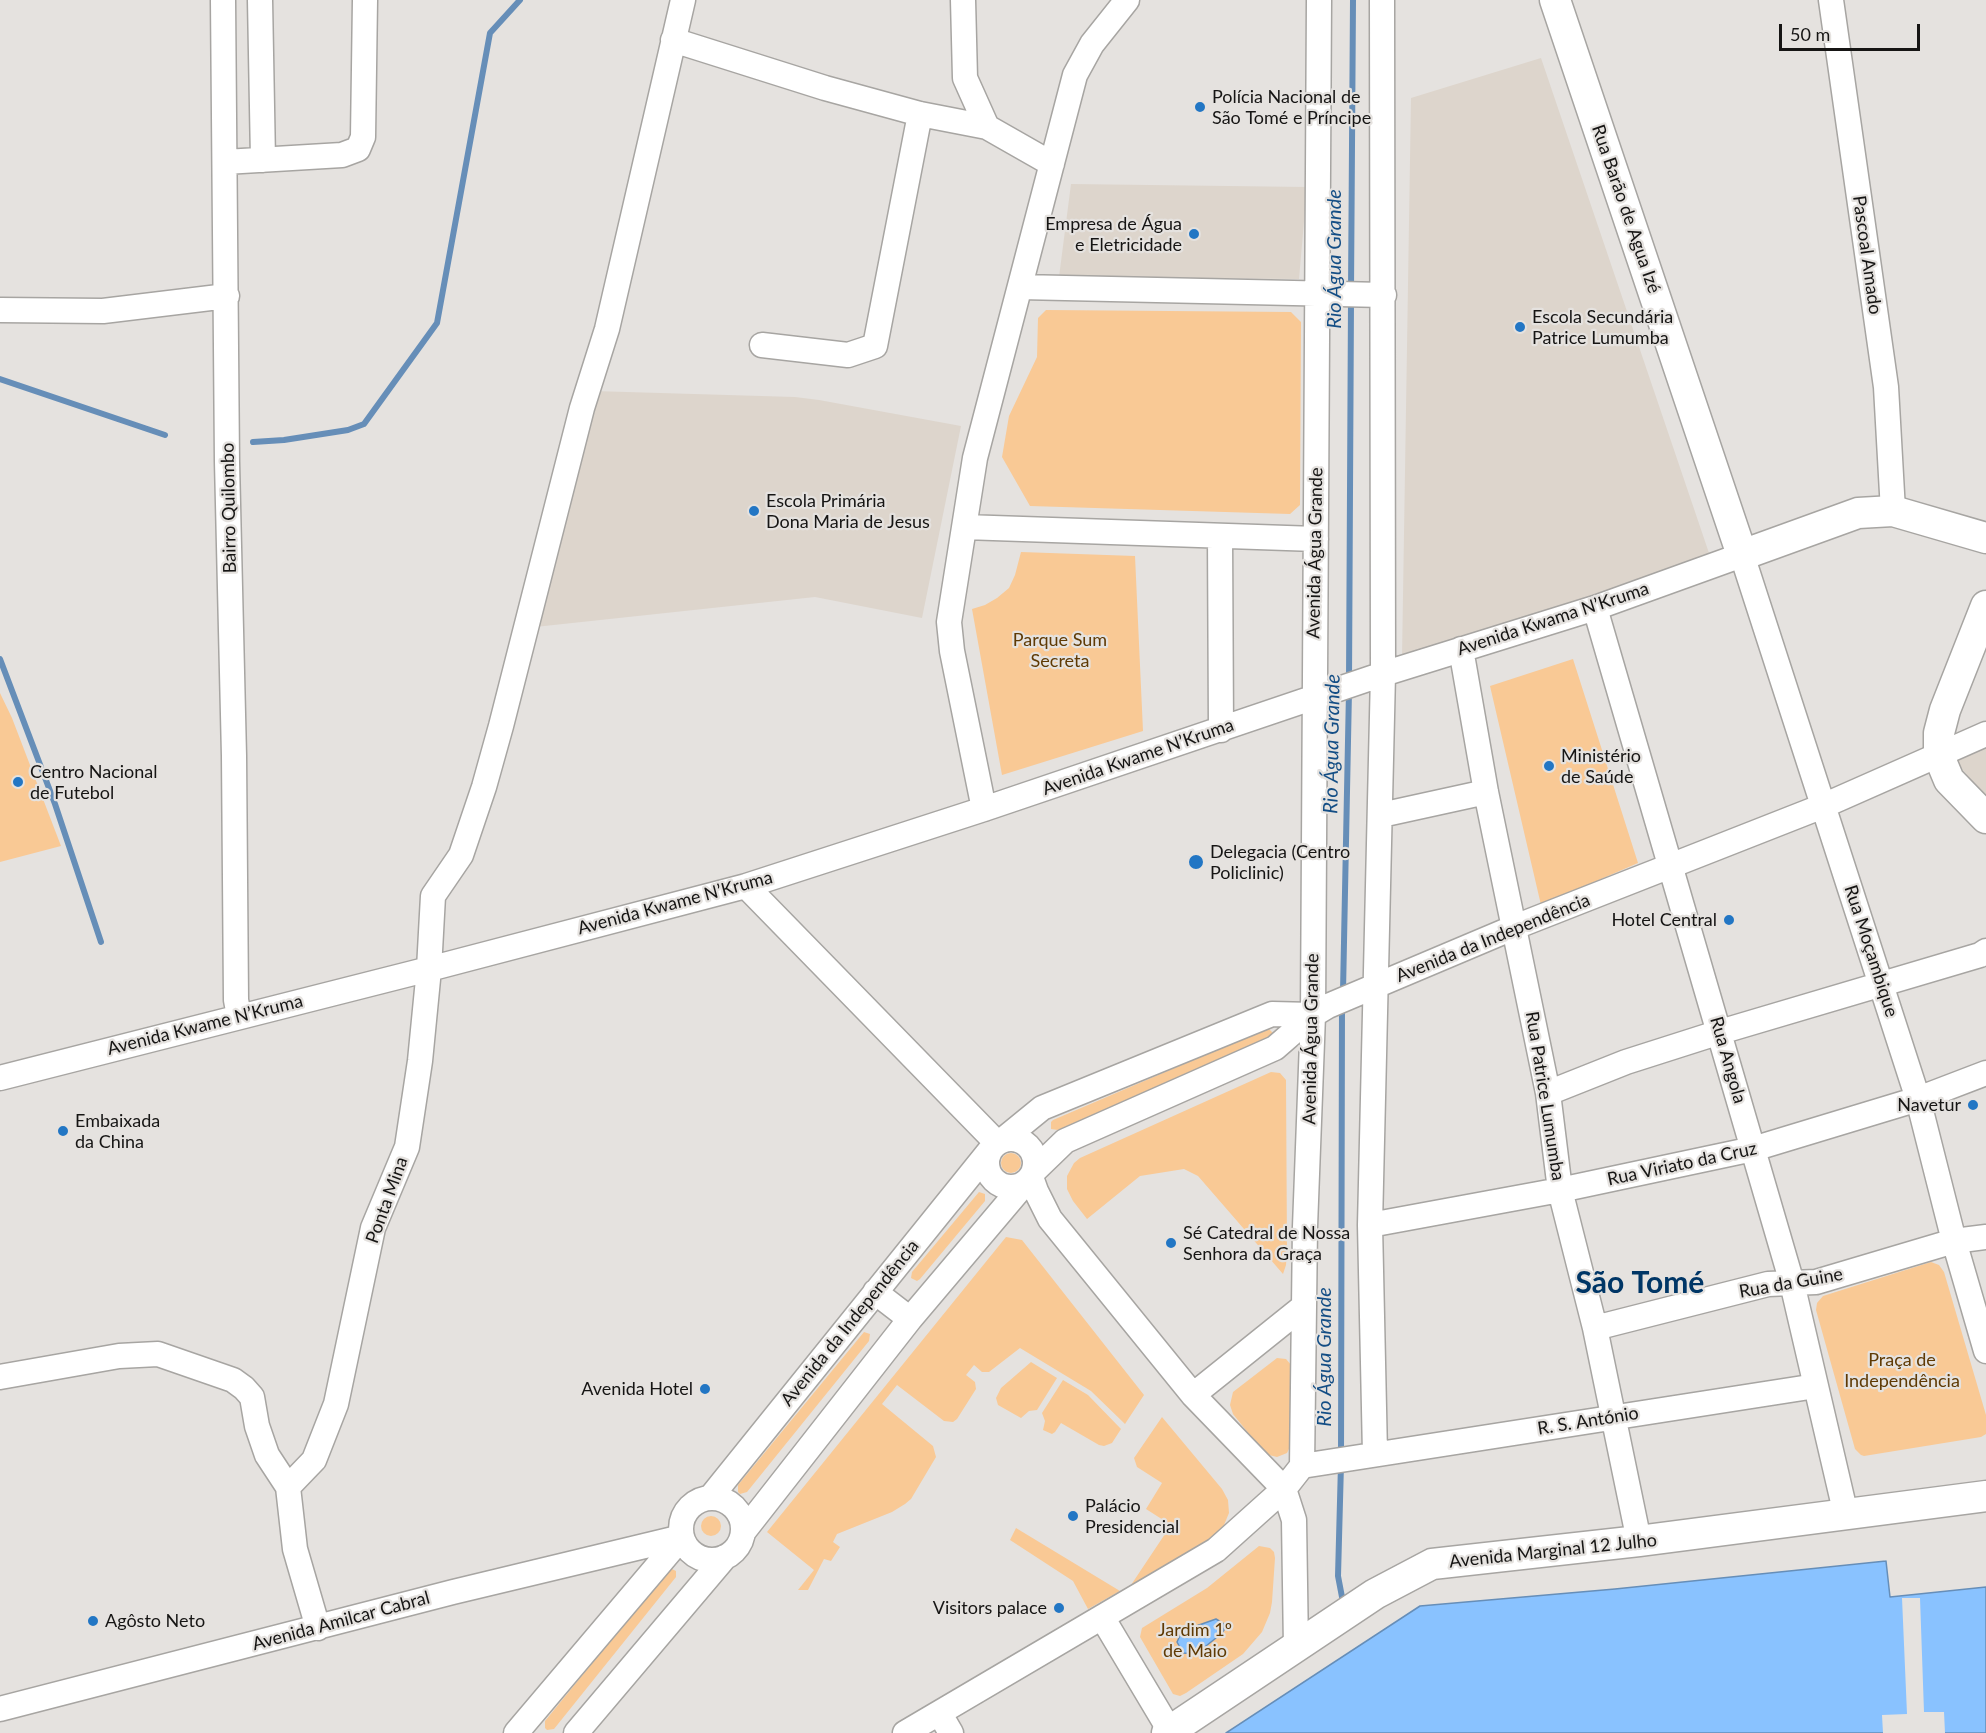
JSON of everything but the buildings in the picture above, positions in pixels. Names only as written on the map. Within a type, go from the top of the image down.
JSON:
[{"type":"main road","name":"Rua Barão de Agua Izé","points":[[1555,0],[1742,555]]},
{"type":"main road","points":[[1742,555],[1858,513],[1893,511],[1986,538]]},
{"type":"main road","points":[[1986,606],[1945,710],[1939,733],[1939,756],[1949,780],[1986,818]]},
{"type":"main road","name":"Avenida Marginal 12 Julho","points":[[1168,1732],[1375,1594],[1432,1564],[1639,1541],[1986,1496]]},
{"type":"street","name":"Bairro Quilombo","points":[[223,0],[227,462],[234,756],[236,1000],[239,1016]]},
{"type":"street","points":[[260,0],[263,160]]},
{"type":"street","points":[[225,162],[342,155],[358,149],[362,144],[365,0]]},
{"type":"street","name":"Ponta Mina","points":[[288,1487],[314,1460],[336,1404],[373,1228],[406,1146],[420,1061],[433,897],[461,855],[484,787],[582,408],[608,329],[683,0]]},
{"type":"street","points":[[963,0],[965,78],[987,126]]},
{"type":"street","points":[[984,810],[949,622],[975,458],[1053,164],[1066,105],[1082,61],[1103,28],[1127,0]]},
{"type":"street","name":"Avenida Água Grande","points":[[1310,1465],[1304,1306],[1320,1011],[1314,698],[1316,539],[1329,295],[1319,0]]},
{"type":"street","points":[[1368,1455],[1369,989],[1381,815],[1373,678],[1376,295],[1382,0]]},
{"type":"street","name":"Pascoal Amado","points":[[1831,0],[1886,387],[1893,511]]},
{"type":"street","points":[[673,40],[825,88],[920,114],[987,126],[1053,164]]},
{"type":"street","points":[[762,345],[848,355],[875,346],[920,114]]},
{"type":"street","points":[[1020,287],[1376,295]]},
{"type":"street","points":[[0,310],[103,311],[227,296]]},
{"type":"street","points":[[964,527],[1316,539]]},
{"type":"street","points":[[1220,536],[1221,730]]},
{"type":"street","name":"Avenida Kwama N’Kruma","points":[[1338,690],[1595,608],[1742,555]]},
{"type":"street","name":"Rua Moçambique","points":[[1742,555],[1918,1099],[1953,1241],[1986,1351]]},
{"type":"street","name":"Rua Angola","points":[[1595,608],[1792,1283],[1846,1515]]},
{"type":"street","name":"Rua Patrice Lumumba","points":[[1461,649],[1486,792],[1548,1092],[1560,1190],[1595,1328],[1639,1541]]},
{"type":"street","name":"Avenida Kwame N’Kruma","points":[[0,1078],[429,969],[746,885],[984,810],[1338,690]]},
{"type":"street","name":"Avenida da Independência","points":[[710,1498],[874,1292],[997,1144],[1042,1108],[1272,1014],[1320,1011],[1515,927],[1823,806],[1986,734]]},
{"type":"street","points":[[1381,815],[1486,792]]},
{"type":"street","points":[[746,885],[997,1144]]},
{"type":"street","points":[[1548,1092],[1626,1062],[1980,955],[1986,951]]},
{"type":"street","points":[[576,1733],[725,1557],[738,1547],[744,1531],[910,1319],[1030,1177],[1065,1141],[1275,1048],[1320,1011]]},
{"type":"street","name":"Rua Viriato da Cruz","points":[[1370,1225],[1560,1190],[1753,1149],[1918,1099],[1986,1073]]},
{"type":"street","points":[[1030,1177],[1009,1188],[993,1181],[986,1166],[997,1144],[1013,1139],[1028,1146],[1035,1161],[1030,1177],[1050,1219],[1193,1395],[1284,1489],[1294,1520],[1296,1648]]},
{"type":"street","name":"Rua da Guine","points":[[1595,1328],[1768,1284],[1816,1282],[1953,1241],[1986,1237]]},
{"type":"street","points":[[874,1292],[910,1319]]},
{"type":"street","points":[[1193,1395],[1304,1306]]},
{"type":"street","points":[[0,1377],[141,1353],[158,1354],[233,1380],[244,1388],[252,1397],[257,1426],[267,1455],[288,1487],[295,1548],[318,1628]]},
{"type":"street","name":"R. S. António","points":[[1310,1465],[1816,1386]]},
{"type":"street","points":[[905,1733],[945,1724],[1102,1617],[1216,1550],[1310,1465]]},
{"type":"street","points":[[725,1557],[714,1560],[704,1559],[687,1547],[682,1537],[681,1527],[687,1511],[699,1501],[710,1498],[721,1499],[730,1503],[738,1511],[744,1531]]},
{"type":"street","points":[[516,1733],[682,1537]]},
{"type":"street","name":"Avenida Amilcar Cabral","points":[[0,1710],[453,1592],[682,1537]]},
{"type":"street","points":[[1102,1617],[1168,1732]]},
{"type":"shaded area","name":"Escola Secundária Patrice Lumumba","points":[[1541,58],[1710,556],[1402,658],[1411,98]]},
{"type":"shaded area","points":[[1071,184],[1307,187],[1299,279],[1059,277]]},
{"type":"shaded area","name":"Escola Primária Dona Maria de Jesus","points":[[593,391],[795,397],[961,426],[922,618],[815,597],[535,627]]},
{"type":"shaded area","points":[[1986,747],[1986,797],[1954,760]]},
{"type":"green space","points":[[1046,310],[1291,312],[1301,322],[1300,505],[1290,514],[1030,506],[1002,457],[1009,416],[1037,357],[1038,318]]},
{"type":"green space","name":"Parque Sum Secreta","points":[[1021,552],[1135,556],[1143,731],[1002,775],[972,609],[985,605],[1009,588]]},
{"type":"green space","points":[[1573,659],[1638,863],[1541,905],[1490,686]]},
{"type":"green space","name":"Centro Nacional de Futebol","points":[[0,693],[12,718],[61,846],[0,862]]},
{"type":"green space","points":[[1268,1028],[1273,1033],[1269,1039],[1058,1130],[1051,1129],[1053,1120]]},
{"type":"green space","points":[[1271,1072],[1280,1073],[1286,1080],[1287,1252],[1283,1274],[1198,1176],[1184,1169],[1140,1176],[1087,1219],[1073,1201],[1067,1189],[1067,1176],[1074,1163],[1080,1158]]},
{"type":"green space","points":[[1011,1153],[1018,1156],[1021,1163],[1018,1170],[1011,1173],[1004,1170],[1001,1163],[1004,1156]]},
{"type":"green space","points":[[979,1192],[985,1194],[985,1201],[920,1279],[917,1281],[911,1278],[912,1272]]},
{"type":"green space","points":[[1006,1237],[1022,1240],[1144,1395],[1125,1424],[1091,1391],[1020,1348],[989,1372],[982,1372],[974,1365],[966,1375],[975,1382],[976,1389],[953,1422],[944,1421],[897,1385],[882,1404],[933,1446],[936,1457],[911,1499],[905,1504],[892,1512],[837,1534],[833,1542],[840,1547],[831,1561],[824,1559],[808,1590],[798,1590],[814,1570],[767,1532]]},
{"type":"green space","name":"Praça de Independência","points":[[1931,1262],[1939,1265],[1944,1272],[1986,1415],[1986,1434],[1981,1437],[1861,1455],[1855,1449],[1816,1310],[1817,1303],[1823,1296]]},
{"type":"green space","points":[[864,1332],[870,1334],[869,1341],[747,1492],[740,1494],[738,1485]]},
{"type":"green space","points":[[1277,1358],[1286,1359],[1292,1366],[1291,1445],[1287,1453],[1277,1457],[1265,1454],[1233,1414],[1230,1405],[1233,1392]]},
{"type":"green space","points":[[1031,1362],[1057,1378],[1037,1410],[1029,1411],[1021,1418],[998,1405],[996,1398],[1001,1388]]},
{"type":"green space","points":[[1063,1380],[1088,1395],[1121,1429],[1112,1443],[1099,1445],[1061,1423],[1052,1434],[1043,1430],[1045,1421],[1042,1413]]},
{"type":"green space","points":[[1162,1417],[1222,1489],[1228,1500],[1229,1513],[1224,1525],[1207,1541],[1131,1585],[1171,1525],[1146,1509],[1162,1483],[1137,1467],[1134,1458]]},
{"type":"green space","points":[[711,1516],[718,1519],[721,1526],[718,1533],[711,1536],[704,1533],[701,1526],[704,1519]]},
{"type":"green space","points":[[1016,1528],[1120,1591],[1088,1609],[1073,1581],[1010,1540]]},
{"type":"green space","name":"Jardim 1º de Maio","points":[[1259,1546],[1270,1548],[1275,1558],[1272,1602],[1262,1632],[1243,1654],[1186,1693],[1180,1696],[1173,1694],[1140,1637],[1142,1628],[1207,1588]]},
{"type":"green space","points":[[670,1568],[676,1571],[676,1577],[554,1729],[547,1730],[545,1721]]},
{"type":"water","points":[[1886,1561],[1890,1597],[1986,1587],[1986,1733],[1226,1733],[1420,1606],[1615,1589]]},
{"type":"water","points":[[1216,1619],[1224,1624],[1221,1634],[1196,1654],[1183,1653],[1177,1642],[1182,1631]]},
{"type":"pier","points":[[1902,1598],[1920,1598],[1924,1712],[1944,1712],[1945,1733],[1883,1733],[1882,1715],[1907,1714]]},
{"type":"waterway","points":[[253,442],[284,440],[348,430],[364,424],[437,323],[490,33],[520,0]]},
{"type":"waterway","name":"Rio Água Grande","points":[[1351,290],[1353,0]]},
{"type":"waterway","name":"Rio Água Grande","points":[[1349,680],[1351,301]]},
{"type":"waterway","points":[[0,379],[165,435]]},
{"type":"waterway","points":[[0,659],[55,804],[101,942]]},
{"type":"waterway","name":"Rio Água Grande","points":[[1343,992],[1349,691]]},
{"type":"waterway","name":"Rio Água Grande","points":[[1341,1454],[1342,1005]]},
{"type":"waterway","name":"Rio Água Grande","points":[[1341,1464],[1338,1576],[1342,1597]]},
{"type":"place","name":"Polícia Nacional de São Tomé e Príncipe","points":[[1200,107]]},
{"type":"place","name":"Empresa de Água e Eletricidade","points":[[1194,234]]},
{"type":"place","name":"Escola Secundária Patrice Lumumba","points":[[1520,327]]},
{"type":"place","name":"Escola Primária Dona Maria de Jesus","points":[[754,511]]},
{"type":"place","name":"Ministério de Saúde","points":[[1549,766]]},
{"type":"place","name":"Centro Nacional de Futebol","points":[[18,782]]},
{"type":"place","name":"Delegacia (Centro Policlinic)","points":[[1196,862]]},
{"type":"place","name":"Hotel Central","points":[[1729,920]]},
{"type":"place","name":"Navetur","points":[[1973,1105]]},
{"type":"place","name":"Embaixada da China","points":[[63,1131]]},
{"type":"place","name":"Sé Catedral de Nossa Senhora da Graça","points":[[1171,1243]]},
{"type":"place","name":"Avenida Hotel","points":[[705,1389]]},
{"type":"place","name":"Palácio Presidencial","points":[[1073,1516]]},
{"type":"place","name":"Visitors palace","points":[[1059,1608]]},
{"type":"place","name":"Agôsto Neto","points":[[93,1621]]},
{"type":"district","name":"São Tomé","points":[[1640,1283]]}]
